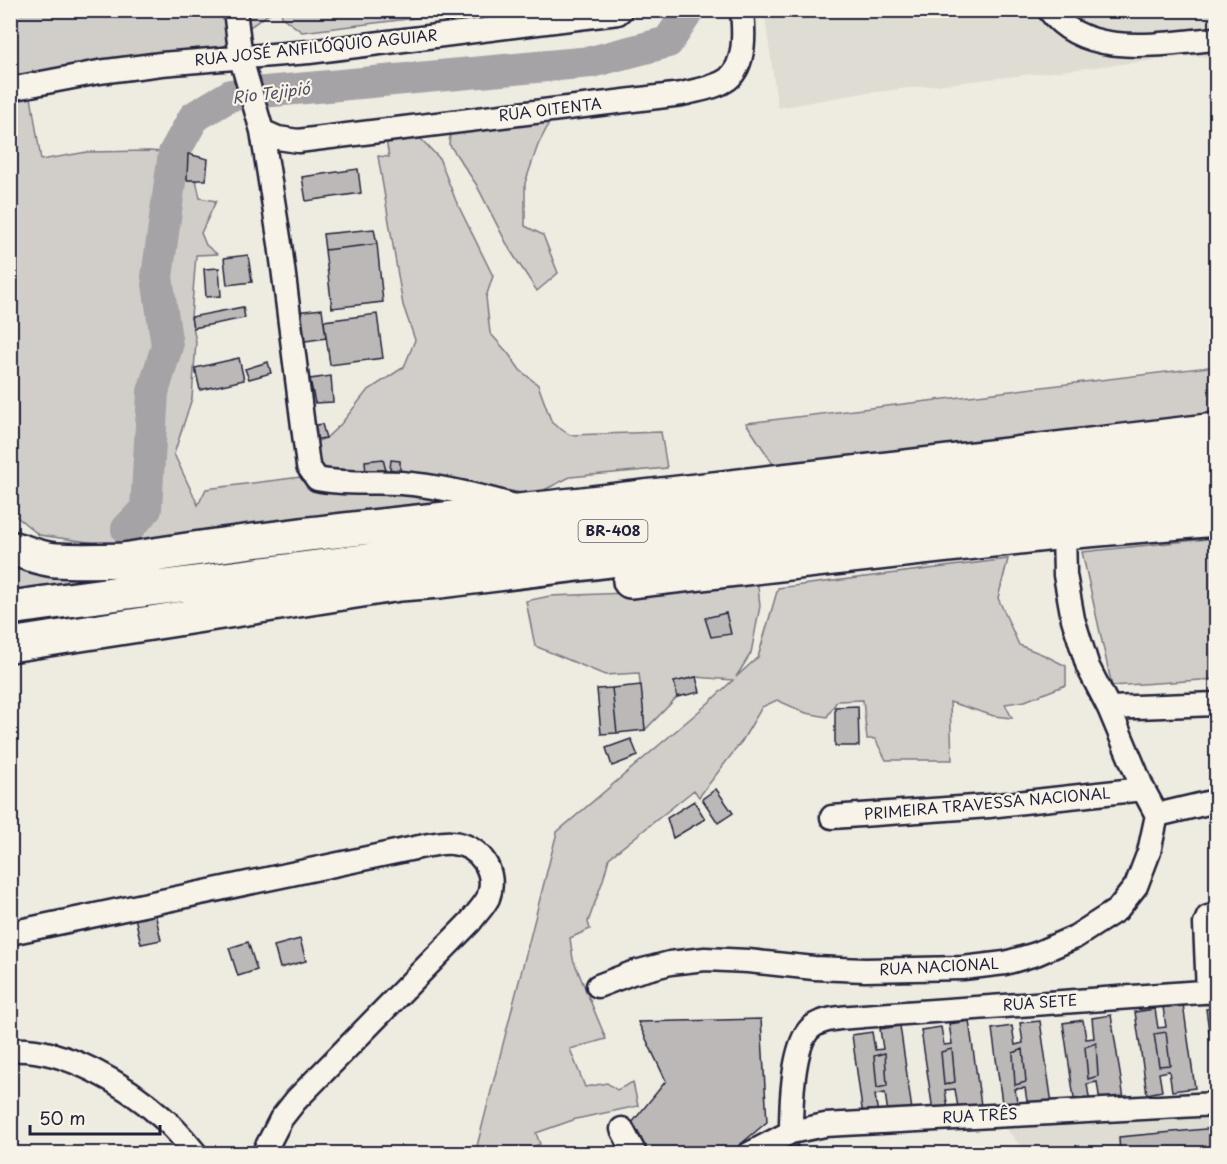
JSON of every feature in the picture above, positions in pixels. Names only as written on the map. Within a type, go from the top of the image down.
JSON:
[{"type":"highway","points":[[124,560],[224,544],[840,476],[1216,430]]},
{"type":"highway","name":"BR-408","points":[[10,608],[274,571],[1216,460]]},
{"type":"highway","name":"BR-408","points":[[10,645],[400,584],[1050,506],[1216,490]]},
{"type":"highway","points":[[440,581],[503,590],[616,582],[1064,532],[1216,519]]},
{"type":"highway","points":[[14,546],[34,556],[54,560],[124,560],[274,571]]},
{"type":"street","points":[[236,10],[244,67],[262,131],[280,244],[308,466],[318,479],[436,487],[463,491],[528,510]]},
{"type":"street","name":"RUA JOSÉ ANFILÓQUIO AGUIAR","points":[[10,89],[161,64],[244,67],[309,52],[621,10]]},
{"type":"street","name":"RUA OITENTA","points":[[262,131],[278,138],[298,141],[682,94],[712,86],[728,78],[738,64],[743,43],[742,10]]},
{"type":"street","points":[[1049,10],[1058,23],[1088,40],[1114,45],[1216,39]]},
{"type":"street","points":[[1064,532],[1065,574],[1073,619],[1088,667],[1157,815],[1216,801]]},
{"type":"street","points":[[1109,708],[1216,704]]},
{"type":"street","name":"PRIMEIRA TRAVESSA NACIONAL","points":[[832,818],[989,806],[1143,789]]},
{"type":"street","name":"RUA NACIONAL","points":[[598,986],[632,973],[670,963],[705,959],[814,968],[902,971],[1005,963],[1036,954],[1075,937],[1117,910],[1136,886],[1149,852],[1157,815]]},
{"type":"street","points":[[10,933],[429,845],[452,842],[467,846],[479,854],[488,866],[492,880],[487,899],[471,921],[296,1101],[281,1119],[263,1154]]},
{"type":"street","points":[[1212,991],[1205,924],[1208,917],[1216,915]]},
{"type":"street","name":"RUA SETE","points":[[791,1132],[796,1062],[805,1035],[813,1026],[827,1021],[863,1016],[1212,991]]},
{"type":"street","points":[[10,1050],[26,1049],[47,1052],[117,1083],[165,1119],[196,1154]]},
{"type":"street","name":"RUA TRÊS","points":[[749,1154],[791,1132],[805,1128],[854,1123],[1216,1104]]},
{"type":"street","points":[[622,1128],[635,1154]]},
{"type":"shaded area","points":[[244,10],[273,11],[247,29]]},
{"type":"shaded area","points":[[281,10],[473,11],[302,32],[282,17]]},
{"type":"shaded area","points":[[10,11],[225,11],[230,41],[218,50],[11,78]]},
{"type":"shaded area","points":[[764,11],[1216,11],[1216,57],[1191,56],[857,94],[778,108]]},
{"type":"shaded area","points":[[31,97],[41,160],[87,152],[149,151],[188,154],[187,180],[196,180],[200,198],[216,201],[201,233],[206,245],[217,254],[196,255],[191,317],[196,342],[192,398],[174,454],[198,505],[206,489],[310,474],[493,503],[131,548],[39,535],[11,512],[10,102]]},
{"type":"shaded area","points":[[553,116],[538,145],[525,183],[525,226],[543,235],[558,273],[537,291],[510,250],[476,184],[449,144],[451,128]]},
{"type":"shaded area","points":[[421,139],[439,158],[456,201],[493,276],[486,297],[490,333],[520,370],[538,385],[552,423],[570,435],[661,432],[667,468],[570,477],[534,495],[454,481],[319,470],[315,442],[326,438],[341,424],[367,391],[404,367],[415,340],[403,305],[378,156],[389,157],[386,140]]},
{"type":"shaded area","points":[[1216,366],[1216,417],[777,470],[746,423]]},
{"type":"shaded area","points":[[1216,538],[1216,679],[1112,686],[1082,552]]},
{"type":"shaded area","points":[[1008,559],[998,598],[1019,645],[1066,666],[1066,685],[1025,701],[1005,704],[1012,718],[994,716],[950,702],[952,760],[886,760],[875,739],[867,739],[863,700],[837,701],[827,717],[806,713],[777,700],[762,707],[742,741],[699,797],[694,790],[609,858],[588,922],[590,929],[570,938],[573,959],[606,1039],[570,1049],[585,1087],[607,1083],[617,1090],[633,1082],[638,1106],[576,1119],[536,1133],[540,1144],[517,1153],[475,1154],[557,832],[733,680],[696,677],[674,682],[677,697],[645,730],[639,673],[605,675],[535,646],[526,601],[550,596],[653,592],[757,577],[760,606],[751,653],[736,677],[758,657],[778,588]]},
{"type":"shaded area","points":[[10,562],[157,571],[11,598]]},
{"type":"shaded area","points":[[1216,1107],[1216,1153],[1026,1153],[1001,1122]]},
{"type":"building","points":[[188,154],[208,159],[206,180],[187,180]]},
{"type":"building","points":[[358,169],[361,193],[306,201],[302,177]]},
{"type":"building","points":[[374,229],[377,244],[325,250],[323,234]]},
{"type":"building","points":[[377,244],[383,302],[332,308],[325,250]]},
{"type":"building","points":[[248,255],[252,282],[227,285],[224,258]]},
{"type":"building","points":[[219,268],[221,296],[206,297],[204,269]]},
{"type":"building","points":[[243,307],[245,318],[193,328],[191,317]]},
{"type":"building","points":[[322,309],[326,338],[299,342],[295,312]]},
{"type":"building","points":[[377,314],[383,358],[330,365],[324,321]]},
{"type":"building","points":[[239,358],[244,380],[200,390],[195,368]]},
{"type":"building","points":[[268,362],[271,373],[249,379],[245,369]]},
{"type":"building","points":[[331,376],[333,402],[315,403],[310,379]]},
{"type":"building","points":[[322,424],[326,438],[311,440],[311,426]]},
{"type":"building","points":[[383,459],[386,471],[366,474],[365,461]]},
{"type":"building","points":[[391,460],[400,461],[400,475],[396,476],[395,470],[390,469]]},
{"type":"building","points":[[726,613],[731,634],[711,637],[705,618]]},
{"type":"building","points":[[696,677],[700,692],[677,697],[674,682]]},
{"type":"building","points":[[641,685],[645,730],[617,733],[612,688]]},
{"type":"building","points":[[612,688],[617,733],[601,734],[597,689]]},
{"type":"building","points":[[858,706],[859,746],[835,746],[835,707]]},
{"type":"building","points":[[631,739],[638,756],[612,766],[606,748]]},
{"type":"building","points":[[716,789],[733,813],[718,823],[702,799]]},
{"type":"building","points":[[694,801],[705,819],[673,838],[667,818]]},
{"type":"building","points":[[155,913],[161,940],[141,944],[135,917]]},
{"type":"building","points":[[300,939],[306,961],[280,968],[274,946]]},
{"type":"building","points":[[248,942],[257,970],[238,976],[229,948]]},
{"type":"building","points":[[1183,1004],[1195,1088],[1172,1091],[1169,1071],[1159,1073],[1162,1091],[1147,1094],[1135,1012],[1155,1009],[1158,1028],[1166,1027],[1163,1007]]},
{"type":"building","points":[[1216,1008],[1216,1082],[1206,1009]]},
{"type":"building","points":[[1111,1015],[1124,1099],[1100,1102],[1097,1082],[1087,1084],[1090,1103],[1075,1105],[1063,1023],[1083,1020],[1086,1039],[1094,1038],[1092,1018]]},
{"type":"building","points":[[761,1019],[767,1122],[729,1154],[639,1154],[627,1129],[666,1081],[638,1022]]},
{"type":"building","points":[[969,1021],[981,1105],[958,1108],[955,1089],[945,1090],[948,1109],[933,1111],[921,1030],[941,1027],[944,1045],[952,1044],[949,1024]]},
{"type":"building","points":[[1040,1021],[1052,1104],[1028,1108],[1025,1088],[1015,1089],[1018,1108],[1003,1110],[992,1029],[1012,1026],[1015,1045],[1023,1043],[1020,1023]]},
{"type":"building","points":[[900,1026],[912,1110],[888,1113],[885,1093],[875,1095],[878,1114],[863,1116],[852,1035],[872,1032],[875,1050],[883,1049],[880,1029]]},
{"type":"building","points":[[1166,1032],[1170,1065],[1159,1066],[1154,1034]]},
{"type":"building","points":[[1096,1043],[1098,1076],[1088,1079],[1085,1047]]},
{"type":"building","points":[[952,1049],[955,1082],[944,1085],[941,1052]]},
{"type":"building","points":[[1023,1049],[1026,1082],[1015,1085],[1013,1053]]},
{"type":"building","points":[[885,1053],[887,1086],[877,1088],[874,1056]]},
{"type":"building","points":[[1216,1128],[1216,1154],[1120,1154],[1119,1137]]},
{"type":"building","points":[[797,1145],[804,1154],[787,1154]]},
{"type":"waterway","name":"Rio Tejipió","points":[[127,529],[146,509],[153,392],[167,346],[157,277],[174,153],[194,117],[231,95],[591,62],[668,42],[689,10]]}]
